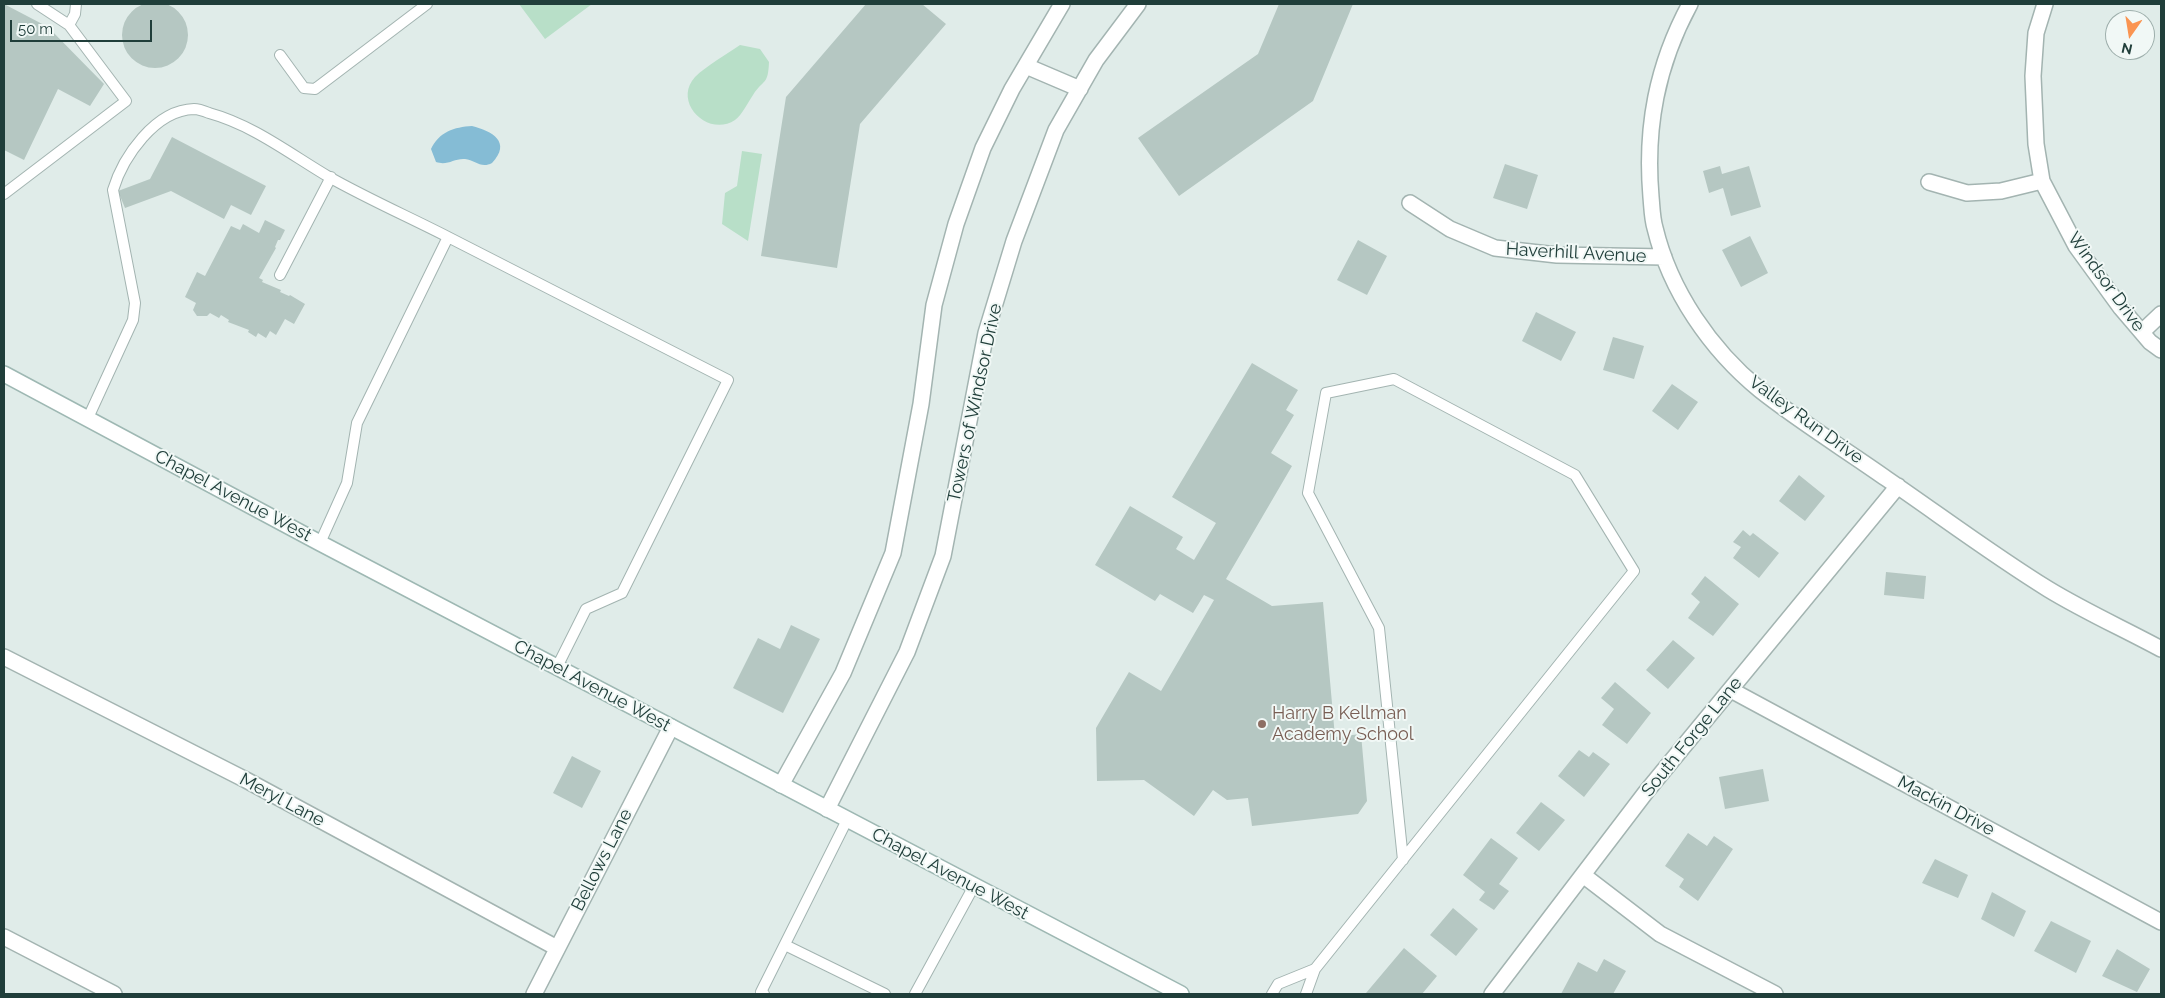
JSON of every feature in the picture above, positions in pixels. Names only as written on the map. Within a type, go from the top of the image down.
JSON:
[{"type":"street","points":[[780,785],[843,673],[893,553],[921,404],[934,305],[954,233],[983,148],[1026,66],[1062,4]]},
{"type":"street","name":"Towers of Windsor Drive","points":[[827,809],[907,652],[943,556],[986,334],[1014,241],[1056,130],[1096,60],[1138,4]]},
{"type":"street","name":"Valley Run Drive","points":[[1690,4],[1677,28],[1662,69],[1650,121],[1649,175],[1654,227],[1664,257],[1695,319],[1725,356],[1760,389],[1979,545],[2051,591],[2161,649]]},
{"type":"street","name":"Windsor Drive","points":[[2045,4],[2036,32],[2033,76],[2036,144],[2042,181],[2076,246],[2121,308],[2150,342],[2161,350]]},
{"type":"street","points":[[1026,66],[1080,89]]},
{"type":"street","points":[[1929,182],[1967,193],[2001,191],[2042,181]]},
{"type":"street","name":"Haverhill Avenue","points":[[1410,203],[1450,229],[1495,248],[1557,255],[1664,257]]},
{"type":"street","points":[[2142,332],[2161,314]]},
{"type":"street","name":"Chapel Avenue West","points":[[4,374],[557,668],[1181,994]]},
{"type":"street","name":"South Forge Lane","points":[[1492,994],[1646,792],[1898,486]]},
{"type":"street","name":"Meryl Lane","points":[[4,657],[246,780],[557,948]]},
{"type":"street","name":"Mackin Drive","points":[[1731,690],[2161,922]]},
{"type":"street","name":"Bellows Lane","points":[[534,994],[671,727]]},
{"type":"street","points":[[1583,875],[1660,934],[1775,994]]},
{"type":"street","points":[[4,937],[114,994]]},
{"type":"lane","points":[[4,194],[126,101],[69,25],[37,4]]},
{"type":"lane","points":[[69,25],[75,14],[76,4]]},
{"type":"lane","points":[[280,55],[304,88],[315,89],[427,4]]},
{"type":"lane","points":[[88,418],[133,320],[135,303],[113,190],[118,172],[157,122],[177,112],[195,109],[224,117],[275,143],[330,177],[728,380],[622,592],[586,609],[557,668]]},
{"type":"lane","points":[[280,275],[330,177]]},
{"type":"lane","points":[[320,543],[347,483],[357,423],[448,237]]},
{"type":"lane","points":[[1306,994],[1315,969],[1634,571],[1575,474],[1394,379],[1326,393],[1308,493],[1379,628],[1402,860]]},
{"type":"lane","points":[[761,994],[848,820]]},
{"type":"lane","points":[[915,994],[974,886]]},
{"type":"lane","points":[[785,945],[885,994]]},
{"type":"lane","points":[[1272,994],[1278,984],[1315,969]]},
{"type":"green space","points":[[519,4],[592,4],[545,39]]},
{"type":"green space","points":[[740,45],[760,49],[769,62],[766,79],[735,120],[725,124],[714,124],[704,121],[696,115],[690,106],[688,97],[689,87],[695,77]]},
{"type":"green space","points":[[742,151],[762,154],[748,241],[722,224],[725,193],[737,186]]},
{"type":"water","points":[[472,126],[492,134],[500,143],[498,156],[492,163],[481,165],[465,159],[444,163],[436,162],[431,149],[438,138],[453,129]]},
{"type":"building","points":[[155,2],[168,5],[178,12],[185,22],[188,35],[185,48],[178,58],[168,65],[155,68],[142,65],[132,58],[125,48],[122,35],[125,22],[132,12],[142,5]]},
{"type":"building","points":[[4,4],[48,27],[104,84],[90,106],[58,89],[24,160],[4,150]]},
{"type":"building","points":[[866,4],[922,4],[946,24],[860,124],[837,268],[761,256],[786,97]]},
{"type":"building","points":[[1279,4],[1353,4],[1313,101],[1179,196],[1138,138],[1258,54]]},
{"type":"building","points":[[172,137],[266,186],[251,215],[231,205],[224,219],[171,191],[125,208],[118,191],[150,179]]},
{"type":"building","points":[[1505,164],[1538,175],[1527,209],[1493,198]]},
{"type":"building","points":[[1720,166],[1722,174],[1749,166],[1761,207],[1731,216],[1723,188],[1709,193],[1703,171]]},
{"type":"building","points":[[265,220],[285,230],[259,278],[263,280],[262,282],[281,290],[280,292],[290,295],[305,304],[294,324],[285,319],[276,335],[270,331],[266,338],[258,333],[256,337],[248,332],[249,330],[228,322],[229,320],[221,315],[219,318],[210,313],[207,316],[197,316],[193,310],[196,303],[185,297],[197,272],[205,276],[231,226],[240,230],[243,224],[259,233]]},
{"type":"building","points":[[1750,236],[1768,273],[1741,287],[1722,250]]},
{"type":"building","points":[[1358,240],[1387,256],[1367,295],[1337,280]]},
{"type":"building","points":[[1536,312],[1576,332],[1561,361],[1522,341]]},
{"type":"building","points":[[1613,337],[1644,346],[1634,379],[1603,370]]},
{"type":"building","points":[[1252,363],[1298,390],[1286,410],[1294,415],[1271,453],[1292,466],[1226,579],[1272,606],[1323,602],[1335,737],[1361,734],[1367,801],[1358,814],[1252,826],[1248,798],[1227,800],[1213,790],[1194,816],[1144,780],[1097,781],[1096,728],[1129,672],[1161,691],[1214,600],[1204,595],[1193,613],[1160,594],[1155,601],[1095,565],[1130,506],[1183,537],[1176,549],[1194,560],[1216,523],[1172,497]]},
{"type":"building","points":[[1672,384],[1698,402],[1678,430],[1652,411]]},
{"type":"building","points":[[1799,475],[1825,496],[1805,521],[1779,501]]},
{"type":"building","points":[[1743,530],[1750,536],[1753,533],[1779,553],[1759,578],[1733,558],[1741,547],[1733,542]]},
{"type":"building","points":[[1886,572],[1926,576],[1924,599],[1884,595]]},
{"type":"building","points":[[1705,576],[1739,604],[1713,636],[1688,618],[1700,602],[1691,594]]},
{"type":"building","points":[[791,625],[820,639],[783,713],[733,688],[758,638],[780,649]]},
{"type":"building","points":[[1673,640],[1695,658],[1668,689],[1646,670]]},
{"type":"building","points":[[1615,682],[1651,713],[1627,744],[1602,725],[1614,709],[1601,698]]},
{"type":"building","points":[[1579,750],[1589,757],[1593,752],[1610,764],[1584,797],[1558,776]]},
{"type":"building","points":[[572,756],[601,771],[582,808],[553,793]]},
{"type":"building","points":[[1763,769],[1769,801],[1725,809],[1719,777]]},
{"type":"building","points":[[1541,802],[1565,820],[1539,851],[1516,833]]},
{"type":"building","points":[[1688,833],[1707,846],[1714,836],[1733,849],[1698,901],[1679,887],[1684,879],[1665,866]]},
{"type":"building","points":[[1491,838],[1518,858],[1499,884],[1509,891],[1494,910],[1479,900],[1485,892],[1463,875]]},
{"type":"building","points":[[1935,859],[1968,875],[1958,898],[1922,883]]},
{"type":"building","points":[[1992,892],[2026,911],[2014,937],[1981,919]]},
{"type":"building","points":[[1453,908],[1478,929],[1456,956],[1430,935]]},
{"type":"building","points":[[2051,921],[2091,941],[2076,973],[2034,951]]},
{"type":"building","points":[[1404,948],[1437,976],[1422,994],[1366,993]]},
{"type":"building","points":[[2117,949],[2150,969],[2137,992],[2102,976]]},
{"type":"building","points":[[1604,959],[1626,971],[1613,994],[1561,994],[1578,962],[1597,972]]},
{"type":"place","name":"Harry B Kellman Academy School","points":[[1262,724]]}]
